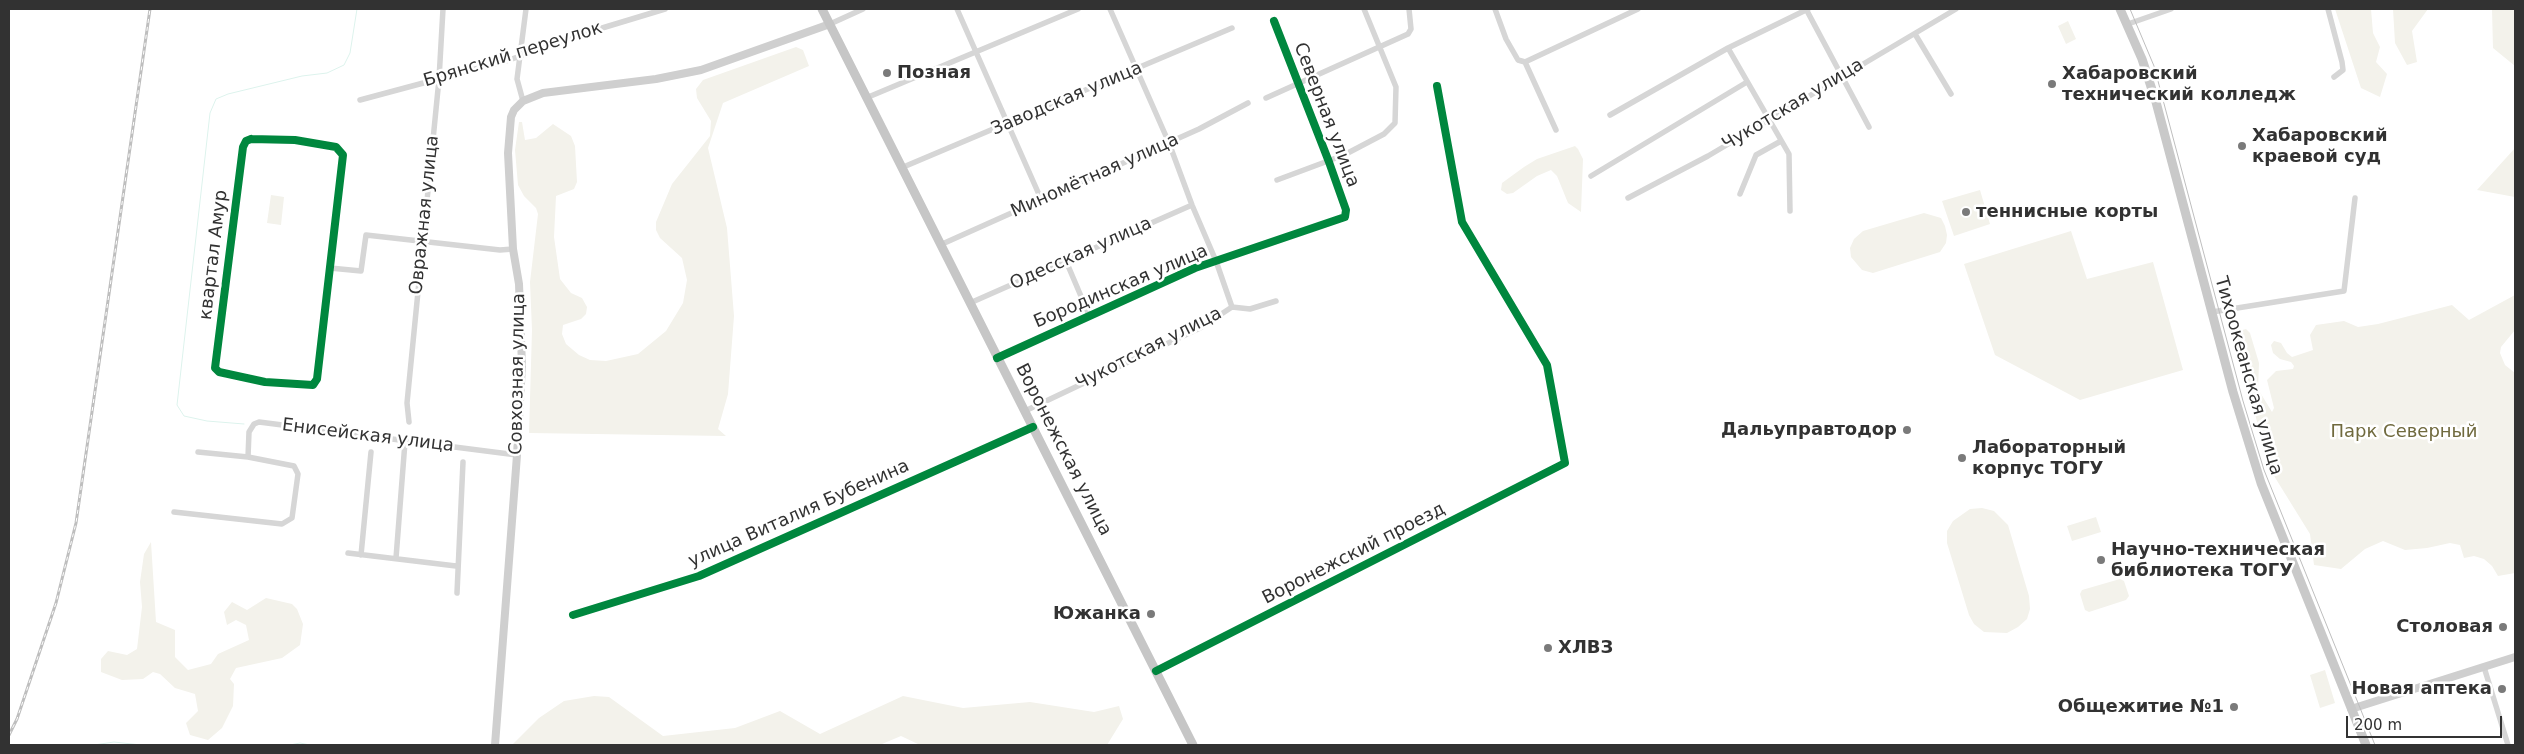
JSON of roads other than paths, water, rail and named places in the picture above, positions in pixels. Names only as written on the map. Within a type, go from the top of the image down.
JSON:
[{"type":"highway","name":"Воронежская улица","points":[[822,9],[1193,745]]},
{"type":"main road","name":"Тихоокеанская улица","points":[[2120,9],[2128,24],[2156,102],[2233,392],[2262,483],[2366,745]]},
{"type":"main road","points":[[523,102],[543,93],[656,79],[701,70],[830,24]]},
{"type":"main road","name":"Совхозная улица","points":[[494,745],[522,366],[519,284],[513,249],[508,153],[511,117],[523,102]]},
{"type":"main road","points":[[2351,709],[2515,657]]},
{"type":"street","name":"Овражная улица","points":[[409,422],[407,403],[443,9]]},
{"type":"street","points":[[523,102],[517,79],[526,9]]},
{"type":"street","name":"Брянский переулок","points":[[360,100],[520,57],[580,35],[665,9]]},
{"type":"street","points":[[830,24],[864,9]]},
{"type":"street","points":[[957,9],[1041,199]]},
{"type":"street","points":[[866,98],[1078,9]]},
{"type":"street","points":[[1110,9],[1169,143],[1192,205],[1216,261],[1232,307]]},
{"type":"street","points":[[1276,180],[1329,162],[1384,134],[1395,123],[1395,83],[1364,9]]},
{"type":"street","points":[[1266,98],[1410,32],[1409,9]]},
{"type":"street","points":[[1495,9],[1506,39],[1518,60],[1525,62],[1638,9]]},
{"type":"street","points":[[1610,115],[1728,48],[1807,9],[1869,127]]},
{"type":"street","name":"Чукотская улица","points":[[1628,198],[1708,156],[1956,9]]},
{"type":"street","points":[[2128,24],[2171,9]]},
{"type":"street","points":[[2328,9],[2343,70],[2334,77]]},
{"type":"street","name":"Северная улица","points":[[1274,21],[1346,210],[1346,215],[1343,219]]},
{"type":"street","name":"Заводская улица","points":[[901,168],[1232,28]]},
{"type":"street","points":[[1915,34],[1951,94]]},
{"type":"street","points":[[1728,48],[1789,154],[1790,211]]},
{"type":"street","points":[[1525,62],[1556,130]]},
{"type":"street","points":[[1591,176],[1747,82]]},
{"type":"street","name":"Воронежский проезд","points":[[1156,671],[1565,463],[1547,365],[1462,222],[1437,86]]},
{"type":"street","name":"Миномётная улица","points":[[940,245],[1169,143],[1248,103]]},
{"type":"street","name":"квартал Амур","points":[[251,139],[295,140],[336,147],[340,150],[344,160],[330,268],[317,379],[313,385],[265,382],[217,370],[215,364],[228,256],[243,147],[246,142],[251,139]]},
{"type":"street","points":[[1740,194],[1756,155],[1781,141]]},
{"type":"street","points":[[2212,312],[2344,291],[2355,198]]},
{"type":"street","name":"Одесская улица","points":[[970,303],[1192,205]]},
{"type":"street","name":"Бородинская улица","points":[[997,358],[1089,314],[1216,261],[1343,219]]},
{"type":"street","points":[[330,268],[361,271],[366,235],[500,250],[513,249]]},
{"type":"street","points":[[1066,262],[1089,314]]},
{"type":"street","name":"Чукотская улица","points":[[1024,411],[1200,328],[1232,307],[1250,309],[1276,300]]},
{"type":"street","name":"Енисейская улица","points":[[248,457],[250,432],[254,424],[259,422],[405,442],[517,454]]},
{"type":"street","name":"улица Виталия Бубенина","points":[[573,615],[699,576],[1033,427]]},
{"type":"street","points":[[396,558],[405,442]]},
{"type":"street","points":[[174,512],[282,524],[290,520],[298,474],[297,469],[290,464],[248,457],[198,452]]},
{"type":"street","points":[[361,554],[371,452]]},
{"type":"street","points":[[457,593],[456,566],[463,462]]},
{"type":"street","points":[[348,553],[456,566]]},
{"type":"street","points":[[2484,667],[2508,745]]},
{"type":"waterway","points":[[244,424],[207,421],[184,416],[177,405],[210,113],[216,99],[228,94],[302,76],[327,73],[344,65],[350,53],[357,9]]},
{"type":"waterway","points":[[94,745],[114,742],[141,745]]},
{"type":"waterway","points":[[290,745],[300,743],[310,745]]},
{"type":"waterway","points":[[231,745],[252,745]]},
{"type":"tram line","points":[[2130,9],[2154,66],[2243,401],[2264,470],[2375,745]]},
{"type":"railway","points":[[9,735],[17,719],[56,603],[76,523],[150,9]]},
{"type":"place","name":"Позная","points":[[887,73]]},
{"type":"place","name":"Хабаровский технический колледж","points":[[2052,84]]},
{"type":"place","name":"Хабаровский краевой суд","points":[[2242,146]]},
{"type":"place","name":"теннисные корты","points":[[1966,212]]},
{"type":"place","name":"Дальуправтодор","points":[[1907,430]]},
{"type":"place","name":"Лабораторный корпус ТОГУ","points":[[1962,458]]},
{"type":"place","name":"Научно-техническая библиотека ТОГУ","points":[[2101,560]]},
{"type":"place","name":"Южанка","points":[[1151,614]]},
{"type":"place","name":"Столовая","points":[[2503,627]]},
{"type":"place","name":"ХЛВЗ","points":[[1548,648]]},
{"type":"place","name":"Новая аптека","points":[[2502,689]]},
{"type":"place","name":"Общежитие №1","points":[[2234,707]]},
{"type":"park label","name":"Парк Северный","points":[[2404,432]]}]
